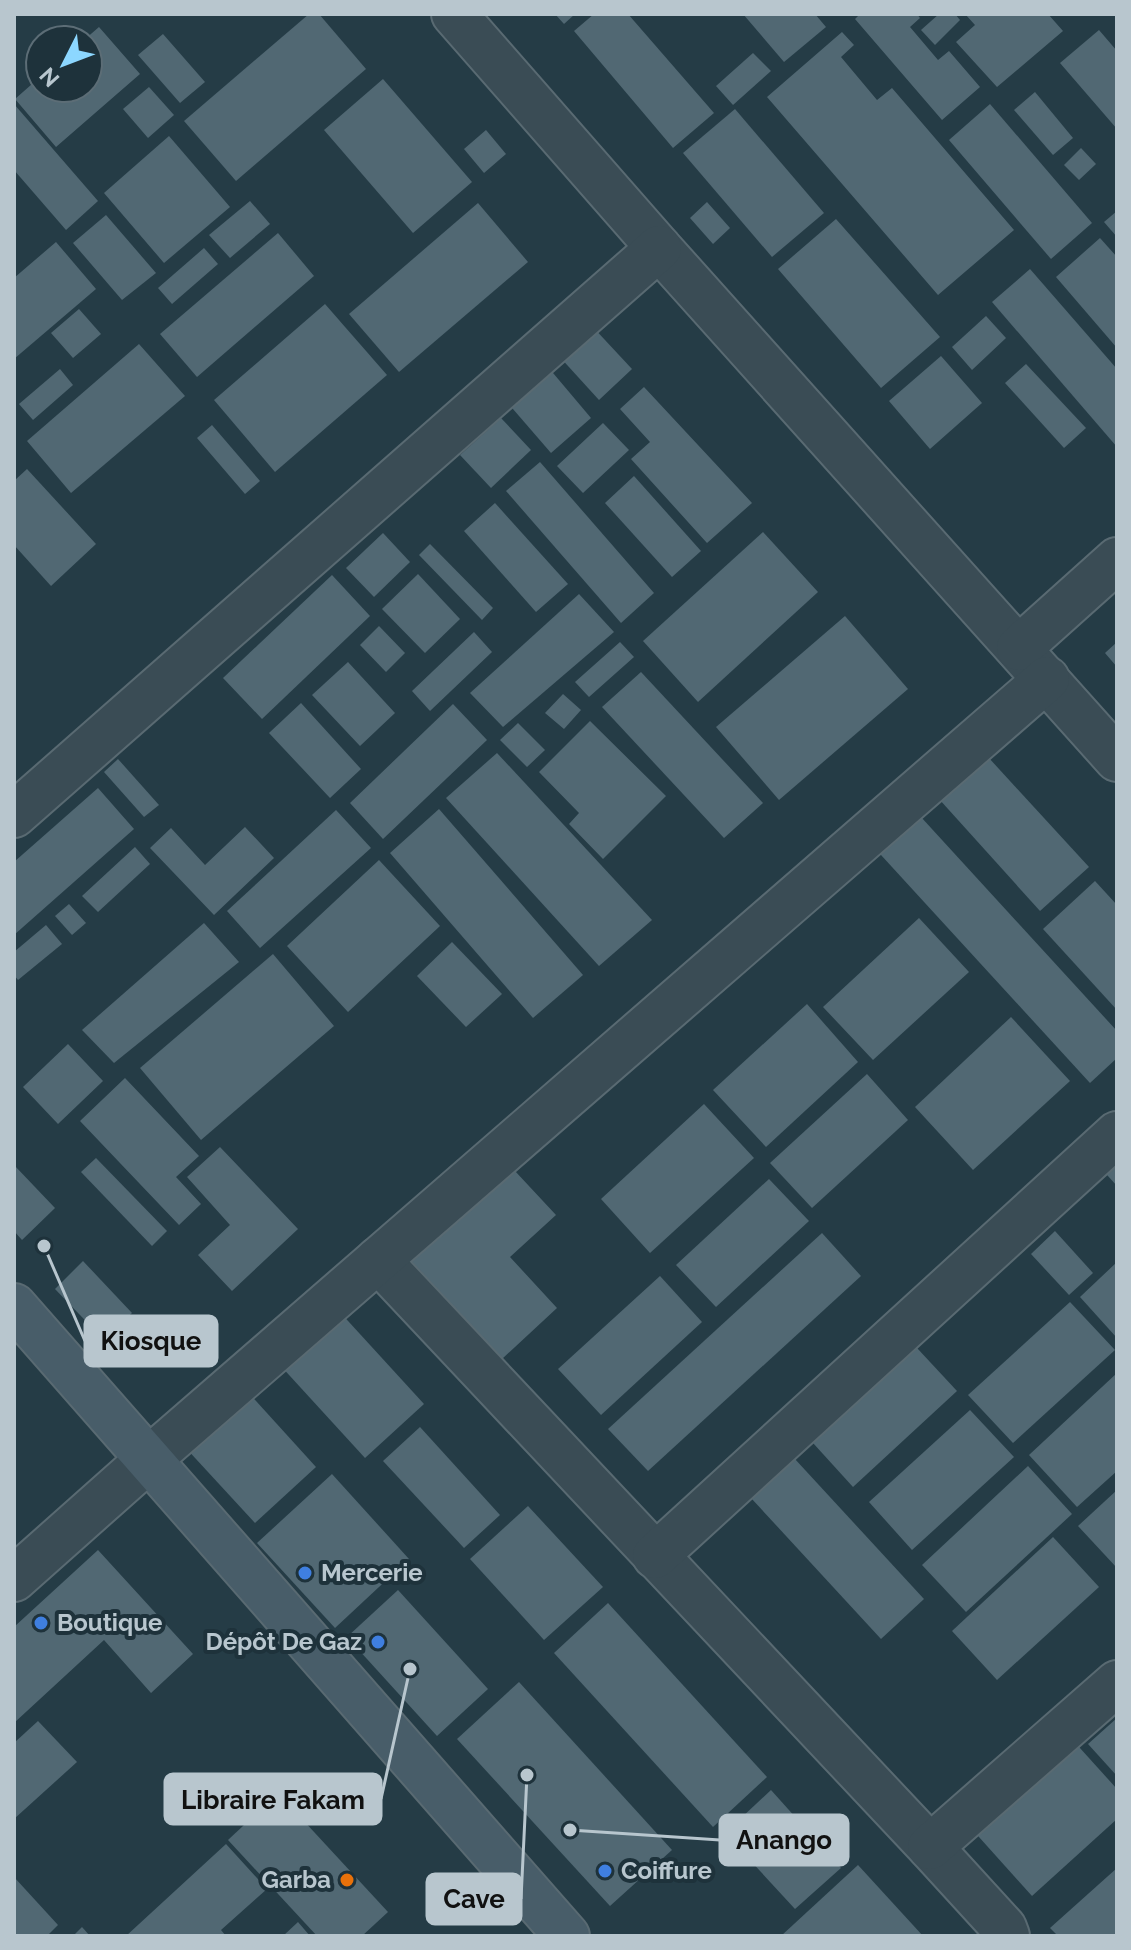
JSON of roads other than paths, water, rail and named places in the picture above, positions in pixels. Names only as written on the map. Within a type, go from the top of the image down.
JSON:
[{"type":"street","points":[[454,14],[659,248],[1117,759]]},
{"type":"street","points":[[14,815],[659,248]]},
{"type":"street","points":[[14,1579],[378,1260],[1033,664],[1117,560]]},
{"type":"street","points":[[655,1556],[1117,1134]]},
{"type":"street","points":[[378,1260],[930,1847],[1004,1928],[1007,1936]]},
{"type":"street","points":[[14,1306],[567,1936]]},
{"type":"street","points":[[930,1847],[1117,1683]]},
{"type":"place","name":"Kiosque","points":[[44,1246]]},
{"type":"place","name":"Mercerie","points":[[305,1573]]},
{"type":"place","name":"Boutique","points":[[41,1623]]},
{"type":"place","name":"Dépôt De Gaz","points":[[378,1642]]},
{"type":"place","name":"Libraire Fakam","points":[[410,1669]]},
{"type":"place","name":"Cave","points":[[527,1775]]},
{"type":"place","name":"Anango","points":[[570,1830]]},
{"type":"place","name":"Coiffure","points":[[605,1871]]},
{"type":"place","name":"Garba","points":[[347,1880]]}]
